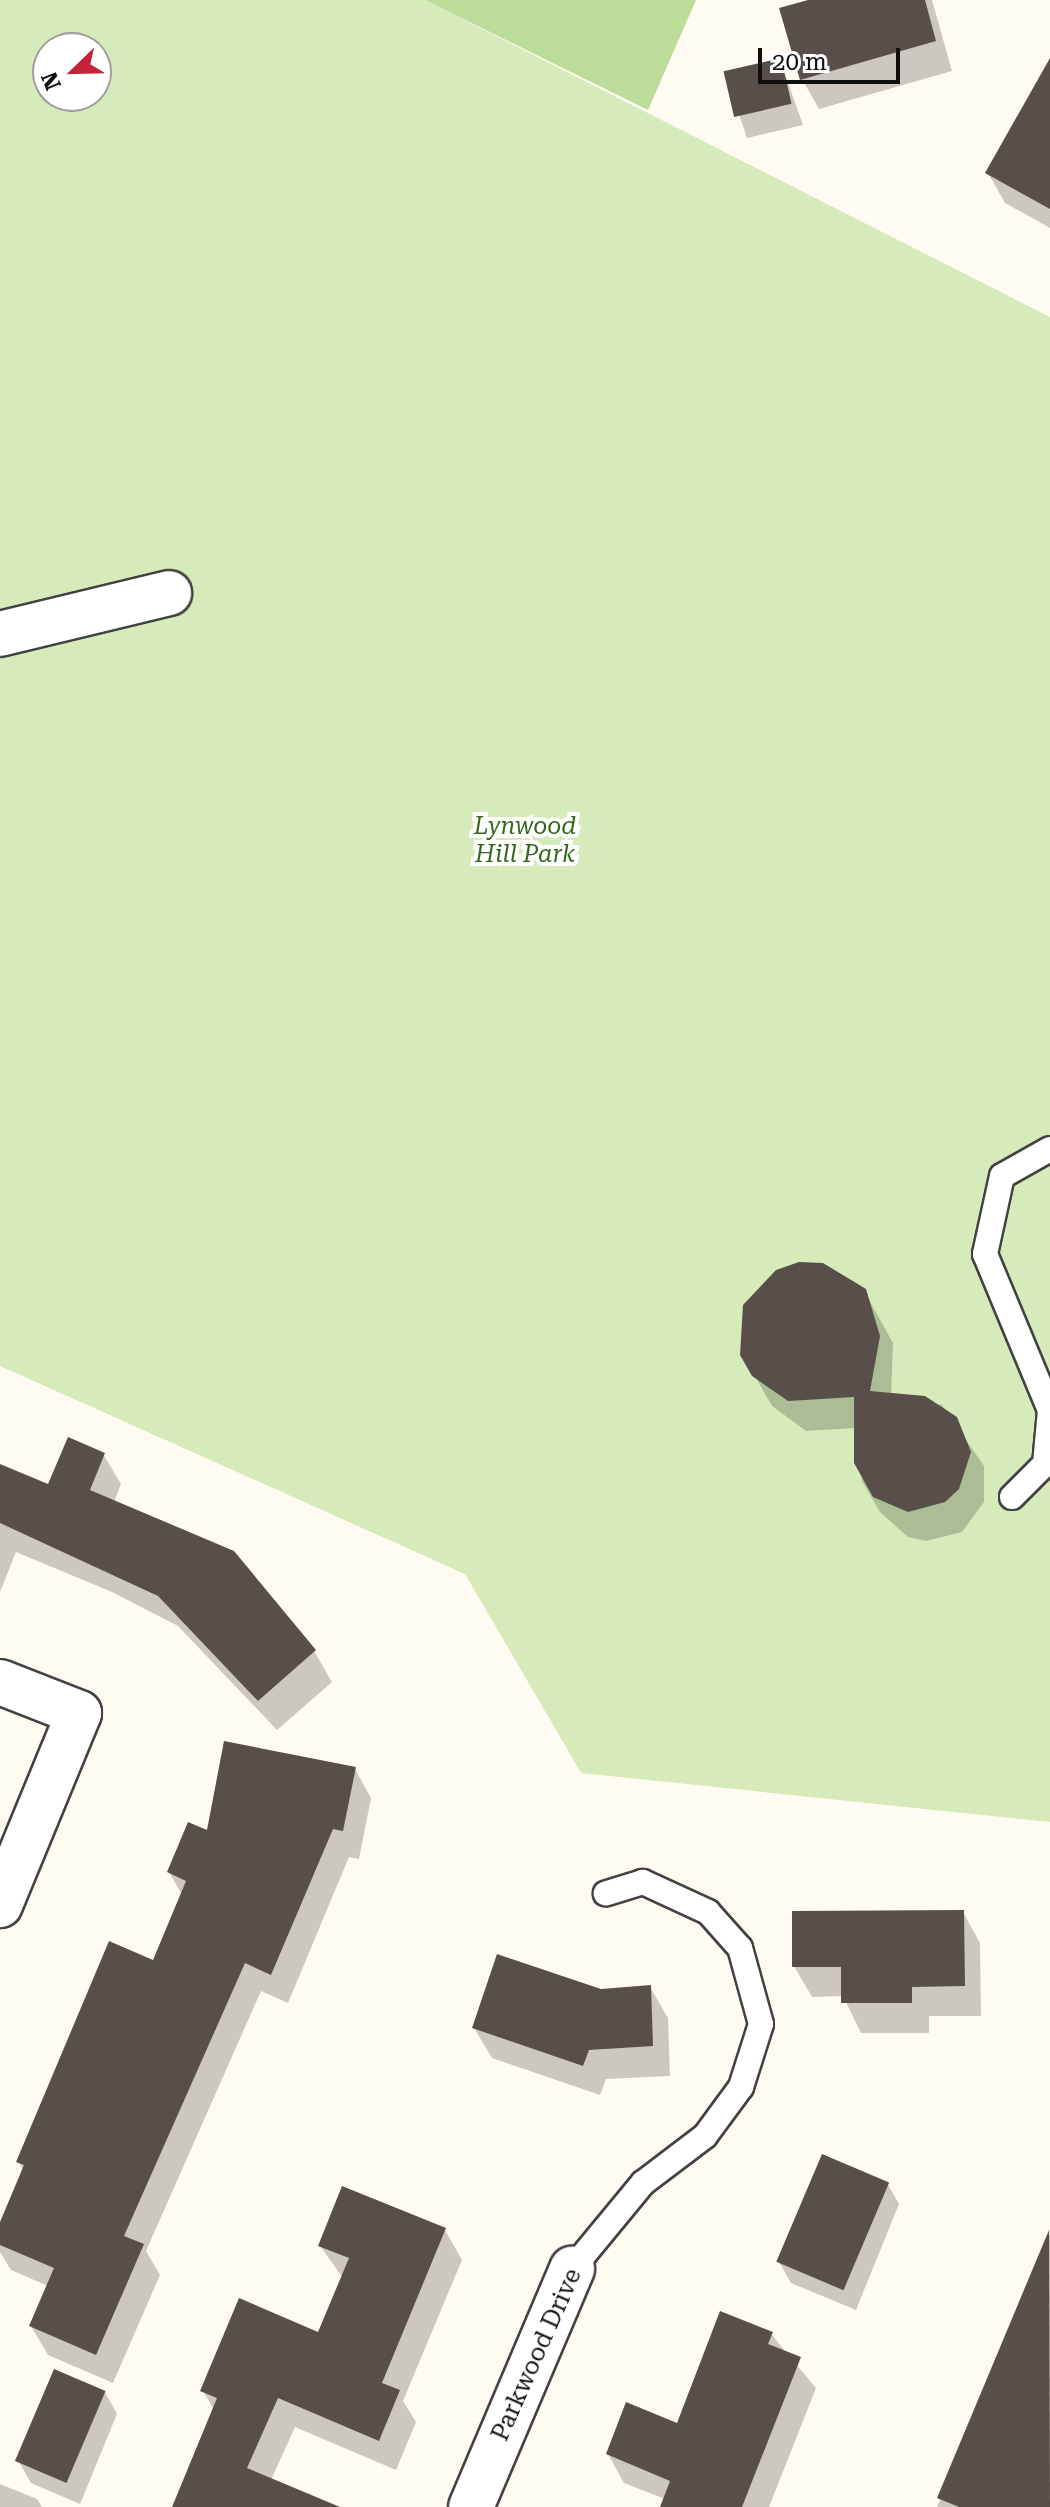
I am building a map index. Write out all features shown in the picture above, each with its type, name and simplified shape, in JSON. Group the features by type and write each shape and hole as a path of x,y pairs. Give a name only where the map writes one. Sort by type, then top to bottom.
{"street":[{"path":"0,634 169,593"},
{"path":"0,1682 79,1713 0,1905"},
{"name":"Parkwood Drive","path":"471,2507 572,2269"}],"lane":[{"path":"1012,1497 1045,1464 1050,1410 985,1254 1002,1176 1050,1149"},
{"name":"Parkwood Drive","path":"572,2269 643,2183 705,2136 741,2087 761,2024 740,1948 708,1912 643,1882 606,1893"}],"green space":[{"name":"Lynwood Hill Park","path":"0,0 425,0 1050,317 1050,1822 581,1773 465,1574 0,1366"},
{"path":"425,0 696,0 648,110"}],"building":[{"path":"808,0 925,0 936,41 800,80 779,8"},
{"path":"781,58 792,104 734,117 724,71"},
{"path":"1050,58 1050,209 985,173"},
{"path":"799,1262 823,1263 866,1289 880,1336 870,1391 925,1396 957,1417 971,1452 959,1489 945,1502 908,1512 873,1497 854,1463 854,1397 788,1401 752,1376 740,1355 743,1305 776,1270"},
{"path":"68,1437 105,1453 90,1490 234,1551 316,1650 258,1701 158,1596 0,1523 0,1464 48,1484"},
{"path":"224,1741 356,1767 343,1831 333,1829 271,1975 245,1963 124,2236 144,2244 96,2355 29,2326 54,2268 0,2245 0,2222 24,2165 16,2162 109,1941 153,1960 186,1881 167,1872 188,1822 207,1830"},
{"path":"964,1910 965,1986 912,1987 912,2003 841,2003 841,1967 792,1967 792,1911"},
{"path":"497,1954 601,1989 651,1985 653,2046 589,2050 583,2066 472,2028"},
{"path":"822,2154 889,2183 843,2290 776,2262"},
{"path":"342,2186 446,2228 382,2383 400,2390 379,2441 278,2398 247,2468 340,2507 172,2507 217,2398 200,2391 239,2298 318,2332 349,2258 318,2246"},
{"path":"1049,2230 1050,2507 959,2507 937,2498"},
{"path":"720,2311 773,2332 768,2344 801,2357 742,2507 660,2507 670,2481 606,2454 626,2402 677,2423"},
{"path":"54,2369 106,2391 66,2483 15,2461"}]}
